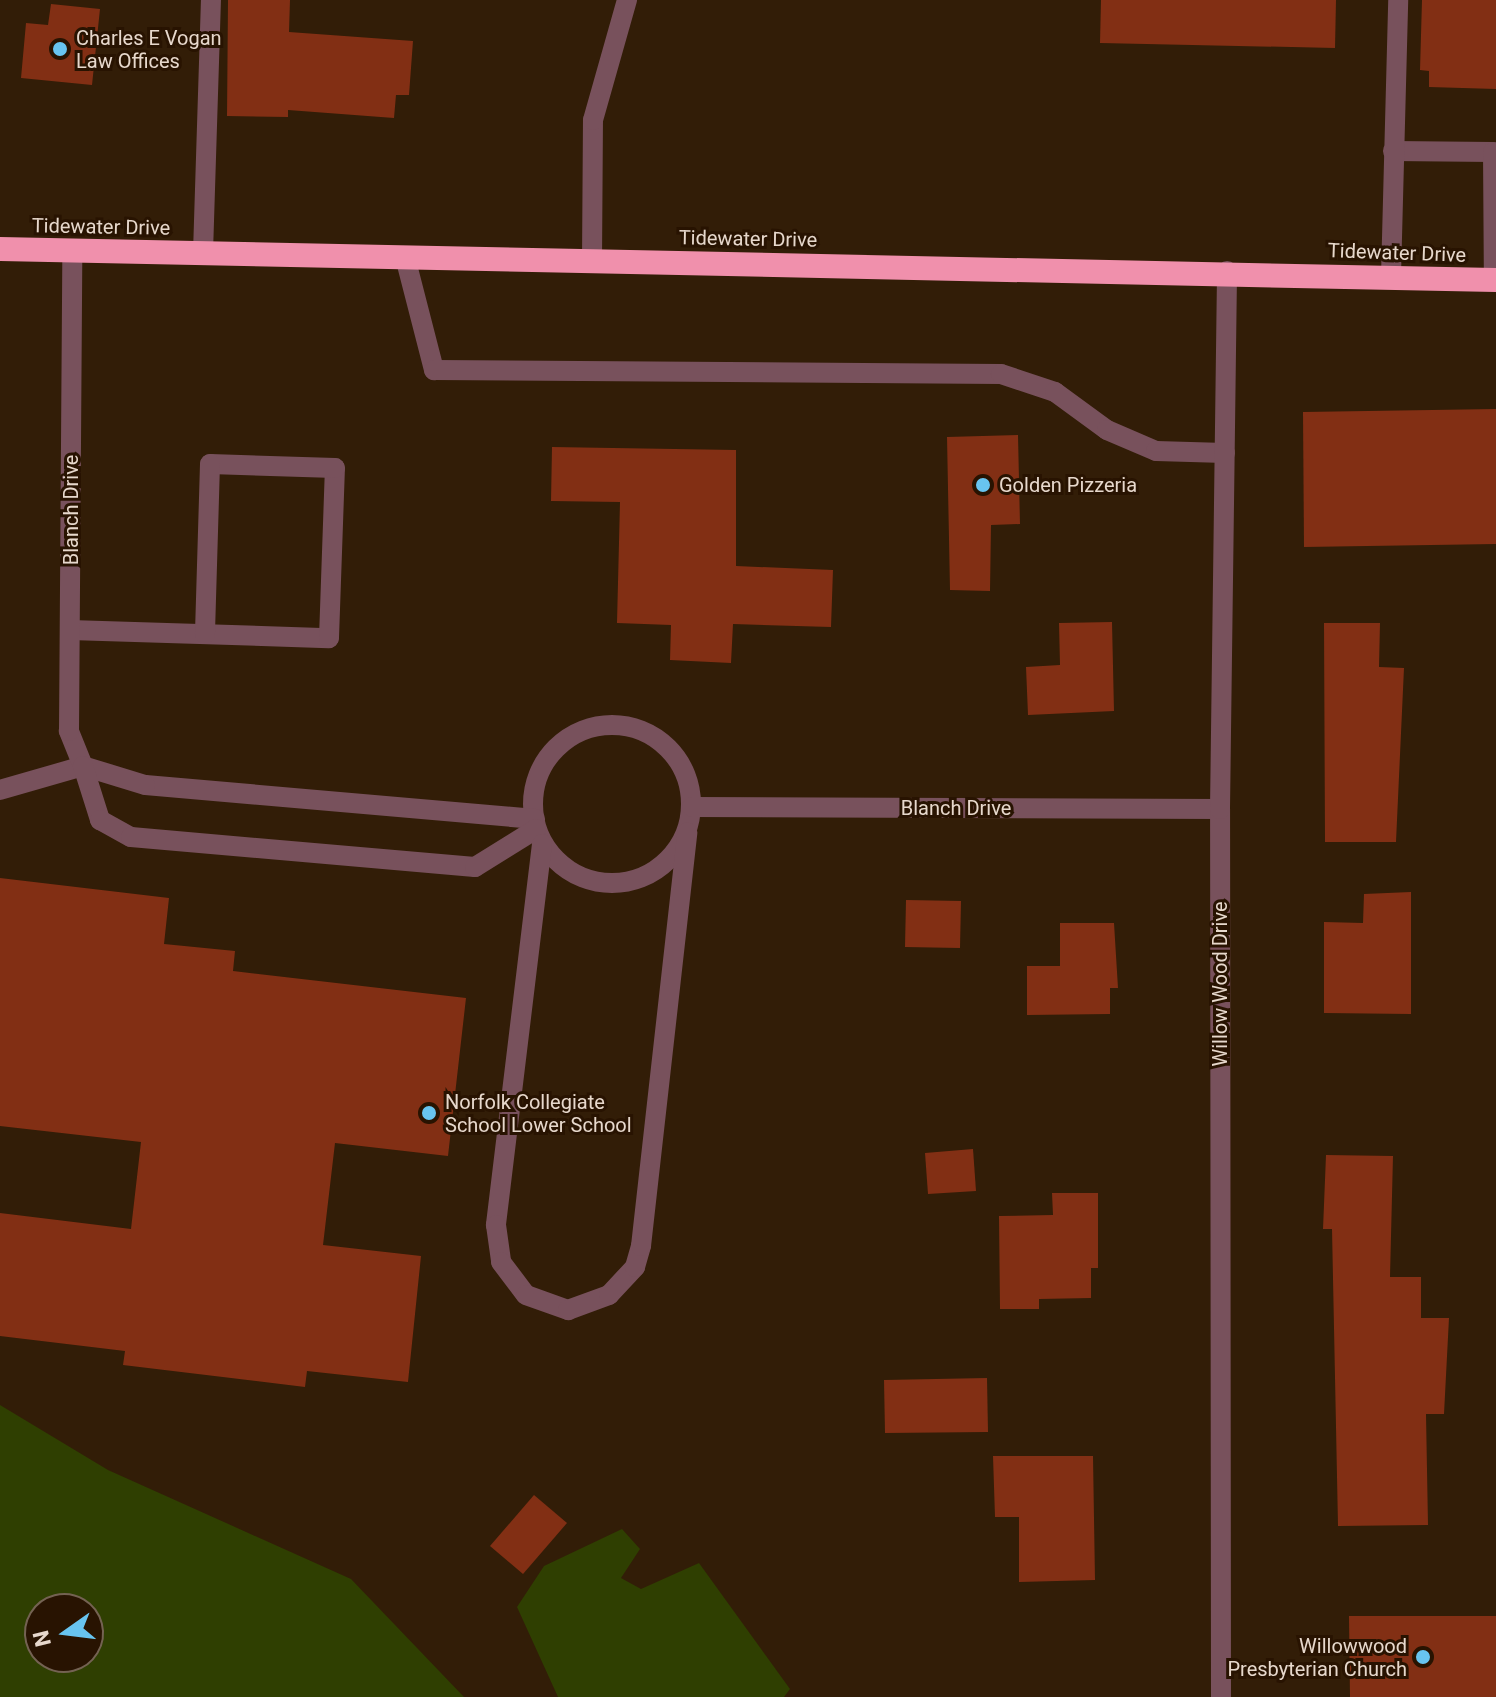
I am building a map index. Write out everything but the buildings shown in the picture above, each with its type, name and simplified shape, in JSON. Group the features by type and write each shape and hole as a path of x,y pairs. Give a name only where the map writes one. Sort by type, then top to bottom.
{"highway":[{"name":"Tidewater Drive","path":"0,249 1227,271 1495,280"}],"street":[{"path":"203,253 211,0"},
{"path":"592,260 593,120 627,0"},
{"path":"1391,276 1398,0"},
{"path":"1393,151 1493,152 1495,280"},
{"name":"Blanch Drive","path":"72,251 69,731 100,820 131,837 475,867 538,831"},
{"path":"405,257 434,370 1001,374 1055,392 1107,430 1156,451 1225,453"},
{"name":"Willow Wood Drive","path":"1221,1697 1220,809 1227,271"},
{"path":"70,630 329,638 335,468 210,464 205,634"},
{"path":"607,724 632,726 657,738 677,756 689,780 692,807 641,1246 635,1267 609,1295 568,1310 526,1295 501,1262 496,1225 538,831 535,784 545,761 583,729 607,724"},
{"path":"0,790 83,766 145,785 538,831 574,874 599,882 626,882 662,865 687,833"},
{"name":"Blanch Drive","path":"692,807 1220,809"}],"green space":[{"path":"0,1405 108,1470 351,1579 464,1697 0,1697"},
{"path":"622,1529 640,1549 621,1578 641,1589 699,1563 790,1689 784,1697 558,1697 517,1607 544,1566"}],"place":[{"name":"Charles E Vogan Law Offices","path":"60,49"},
{"name":"Golden Pizzeria","path":"983,485"},
{"name":"Norfolk Collegiate School Lower School","path":"429,1113"},
{"name":"Willowwood Presbyterian Church","path":"1423,1657"}]}
